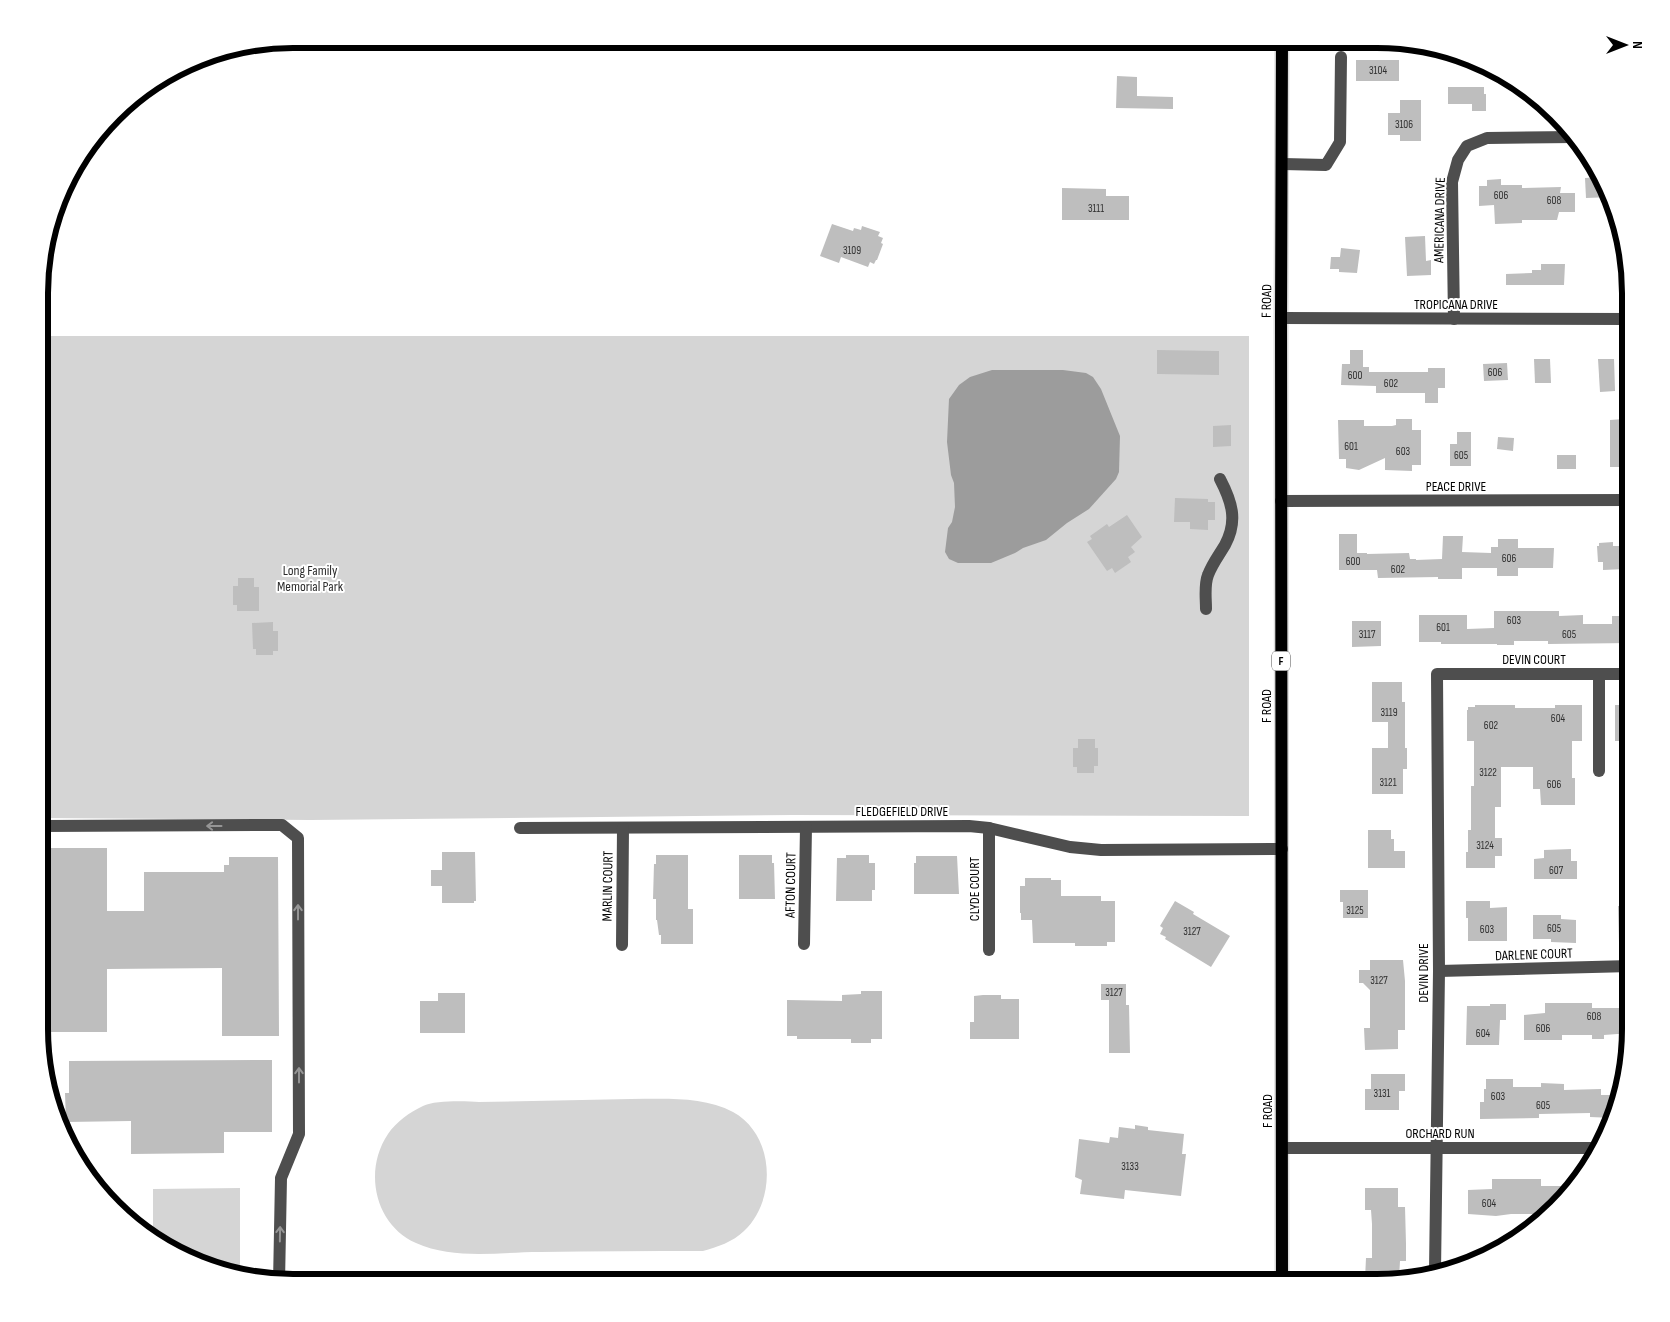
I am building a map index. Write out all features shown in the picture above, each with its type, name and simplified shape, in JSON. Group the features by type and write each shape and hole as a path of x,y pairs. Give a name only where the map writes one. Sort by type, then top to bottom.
{"main road":[{"name":"F ROAD","path":"1282,48 1283,164 1280,318 1282,1274"}],"street":[{"path":"1283,164 1326,165 1340,142 1341,57"},
{"name":"AMERICANA DRIVE","path":"1454,319 1452,182 1458,160 1467,146 1487,138 1567,137"},
{"name":"TROPICANA DRIVE","path":"1280,318 1622,319"},
{"path":"1206,609 1207,576 1225,544 1232,521 1232,506 1220,479"},
{"name":"PEACE DRIVE","path":"1281,501 1622,500"},
{"name":"DEVIN COURT","path":"1437,674 1622,674"},
{"name":"DEVIN DRIVE","path":"1435,1267 1439,971 1437,674"},
{"path":"1599,674 1599,771"},
{"path":"48,826 282,825 298,838 299,1134 281,1178 280,1274"},
{"name":"FLEDGEFIELD DRIVE","path":"520,828 969,826 989,828 1070,847 1101,850 1282,849"},
{"name":"AFTON COURT","path":"804,944 806,827"},
{"name":"MARLIN COURT","path":"622,945 623,828"},
{"name":"CLYDE COURT","path":"989,828 989,950"},
{"name":"DARLENE COURT","path":"1439,971 1622,966"},
{"name":"ORCHARD RUN","path":"1282,1148 1592,1148"}],"green space":[{"name":"Long Family Memorial Park","path":"48,336 1249,336 1249,816 792,815 310,820 48,818"},
{"path":"670,1099 709,1103 733,1112 747,1122 757,1136 764,1152 767,1168 766,1186 762,1203 755,1218 740,1235 725,1244 703,1251 581,1251 493,1254 446,1252 416,1243 402,1235 391,1224 377,1196 376,1164 380,1149 388,1134 408,1114 428,1104 451,1101"},
{"path":"240,1188 240,1269 199,1256 170,1242 153,1230 153,1189"}],"shaded area":[{"path":"992,370 1063,370 1086,373 1093,377 1101,389 1120,436 1119,472 1116,479 1089,509 1067,523 1046,540 991,563 958,563 949,559 945,552 948,528 952,522 955,507 954,483 951,475 947,442 949,399 959,385 970,377"}],"building":[{"path":"1356,60 1399,60 1399,81 1356,81"},
{"path":"1117,76 1137,77 1137,96 1173,97 1173,109 1116,108"},
{"path":"1448,87 1484,87 1486,111 1472,111 1472,104 1448,104"},
{"path":"1400,100 1421,100 1421,141 1400,141 1400,135 1388,135 1388,113 1400,113"},
{"path":"1594,177 1603,197 1586,198 1585,178"},
{"path":"1501,179 1501,185 1522,185 1522,188 1561,187 1560,193 1575,193 1575,212 1559,212 1557,220 1522,220 1522,223 1495,224 1494,205 1479,206 1479,186 1487,186 1487,180"},
{"path":"1062,188 1106,189 1106,196 1129,196 1129,220 1062,220"},
{"path":"832,224 853,231 854,228 861,230 862,226 880,232 878,236 883,238 881,243 883,244 874,264 870,262 868,267 841,257 839,263 820,256"},
{"path":"1425,236 1426,261 1431,260 1431,275 1407,276 1405,237"},
{"path":"1341,248 1360,250 1357,273 1339,272 1339,269 1330,269 1331,257 1340,257"},
{"path":"1541,264 1565,264 1564,285 1506,285 1506,274 1532,273 1532,270 1541,270"},
{"path":"1157,350 1219,351 1219,375 1157,374"},
{"path":"1350,350 1363,350 1363,367 1369,367 1369,372 1428,372 1428,368 1445,368 1445,388 1438,388 1438,403 1425,403 1425,393 1376,393 1376,386 1341,385 1342,364 1350,364"},
{"path":"1534,359 1550,359 1551,383 1535,383"},
{"path":"1598,359 1614,359 1615,391 1600,392"},
{"path":"1507,363 1508,380 1484,381 1483,364"},
{"path":"1396,419 1412,419 1412,430 1421,430 1421,465 1412,465 1412,471 1385,470 1385,458 1359,470 1346,468 1346,459 1339,459 1338,420 1364,420 1364,426 1392,426 1396,425"},
{"path":"1622,419 1622,467 1610,467 1610,420"},
{"path":"1231,425 1231,446 1213,447 1213,426"},
{"path":"1457,432 1471,432 1471,466 1450,466 1450,444 1457,444"},
{"path":"1498,437 1514,438 1513,451 1497,449"},
{"path":"1557,455 1576,455 1576,469 1557,469"},
{"path":"1175,498 1208,499 1208,502 1215,502 1215,520 1208,520 1208,530 1190,529 1190,522 1174,522"},
{"path":"1127,515 1142,537 1131,547 1135,552 1128,557 1131,562 1115,573 1112,568 1107,571 1087,542 1092,539 1090,536 1107,524 1109,527"},
{"path":"1339,534 1357,534 1357,553 1409,553 1410,559 1416,560 1442,559 1443,536 1463,536 1462,552 1491,553 1491,547 1498,547 1498,539 1518,539 1518,548 1554,548 1553,568 1518,568 1518,576 1497,576 1497,568 1462,568 1462,579 1438,579 1438,577 1378,578 1377,570 1339,570"},
{"path":"1613,542 1613,546 1622,546 1622,569 1603,570 1603,562 1598,562 1597,546 1599,546 1599,543"},
{"path":"238,578 254,578 254,587 259,587 259,611 237,611 237,605 233,605 233,586 238,586"},
{"path":"1494,611 1559,611 1559,616 1583,615 1583,624 1612,624 1612,616 1622,616 1622,643 1548,644 1548,641 1514,641 1514,645 1497,645 1419,642 1419,615 1467,615 1467,629 1494,628"},
{"path":"1352,621 1381,621 1381,646 1352,647"},
{"path":"273,622 273,631 278,631 278,651 273,651 273,655 256,655 256,649 253,649 252,623"},
{"path":"1372,682 1402,682 1402,702 1405,702 1405,748 1407,748 1407,769 1403,769 1403,794 1372,794 1372,748 1388,748 1388,722 1372,722"},
{"path":"1475,705 1555,708 1555,705 1582,705 1582,741 1572,741 1572,778 1575,778 1575,805 1541,805 1540,789 1533,789 1533,767 1501,767 1501,807 1495,807 1495,838 1502,838 1502,856 1495,856 1495,868 1466,868 1468,830 1471,830 1471,786 1474,786 1474,741 1467,741 1467,710 1468,707 1475,707"},
{"path":"1615,705 1622,705 1622,741 1615,741"},
{"path":"1078,739 1095,739 1095,748 1098,748 1098,766 1094,766 1094,773 1077,773 1077,767 1073,767 1073,748 1078,748"},
{"path":"1368,830 1391,830 1391,839 1394,839 1394,851 1405,851 1405,868 1368,868"},
{"path":"48,848 107,848 107,911 144,911 144,872 224,872 224,865 229,865 229,857 278,857 279,1036 222,1036 222,968 107,969 107,1032 48,1032"},
{"path":"1571,849 1571,861 1577,861 1577,879 1534,879 1534,859 1544,858 1544,850"},
{"path":"442,852 475,852 476,901 474,903 442,903 442,886 431,886 431,870 442,870"},
{"path":"656,855 688,855 688,909 693,909 693,944 661,944 661,935 659,935 656,920 656,899 653,899"},
{"path":"739,855 772,855 775,899 739,899"},
{"path":"846,855 869,855 869,863 875,863 875,890 872,890 872,901 836,901 837,858 846,858"},
{"path":"916,856 957,856 959,894 914,894 914,863 916,863"},
{"path":"1025,878 1061,880 1061,896 1101,896 1101,901 1115,901 1115,942 1107,942 1107,946 1075,946 1075,943 1033,943 1032,920 1021,920 1020,913 1020,886 1025,886"},
{"path":"1340,890 1368,890 1368,918 1343,918 1343,902 1340,902"},
{"path":"1175,901 1230,936 1211,967 1160,934 1163,928 1160,926"},
{"path":"1466,901 1490,901 1490,908 1507,907 1507,941 1468,941"},
{"path":"1618,906 1622,906 1622,943 1619,943"},
{"path":"1533,915 1561,915 1561,919 1576,920 1576,943 1551,942 1551,939 1533,939"},
{"path":"1370,960 1403,960 1405,1030 1398,1030 1398,1049 1365,1050 1364,1028 1370,1028 1370,990 1363,983 1359,983 1359,970 1370,970"},
{"path":"1101,984 1126,984 1126,1005 1129,1005 1130,1053 1109,1053 1109,1000 1101,1000"},
{"path":"861,991 882,991 882,1039 871,1039 871,1043 851,1043 851,1039 797,1039 797,1036 787,1036 787,1000 842,1001 842,995 861,994"},
{"path":"438,993 465,993 465,1033 420,1033 420,1001 438,1001"},
{"path":"1001,995 1001,999 1019,999 1019,1039 970,1039 970,1022 974,1022 974,996"},
{"path":"1545,1003 1592,1003 1592,1008 1622,1008 1622,1034 1604,1035 1604,1039 1592,1039 1592,1035 1562,1035 1562,1040 1524,1040 1524,1015 1545,1013"},
{"path":"1490,1004 1506,1004 1506,1020 1500,1020 1499,1045 1466,1045 1467,1006 1490,1006"},
{"path":"272,1060 272,1132 224,1132 224,1153 131,1154 131,1121 66,1122 65,1093 69,1093 69,1061"},
{"path":"1371,1074 1405,1074 1405,1091 1399,1091 1399,1110 1365,1110 1365,1089 1371,1089"},
{"path":"1486,1079 1513,1079 1513,1087 1541,1087 1541,1083 1564,1084 1564,1090 1601,1089 1601,1095 1613,1095 1606,1118 1590,1117 1590,1113 1539,1114 1539,1118 1480,1119 1480,1102 1484,1102 1484,1089 1486,1089"},
{"path":"1135,1125 1148,1127 1148,1130 1184,1134 1182,1154 1186,1154 1181,1196 1125,1190 1124,1199 1080,1194 1082,1180 1075,1177 1079,1139 1109,1143 1110,1137 1118,1138 1119,1127 1135,1129"},
{"path":"1492,1179 1541,1179 1541,1186 1566,1186 1539,1214 1496,1216 1468,1214 1468,1190 1492,1189"},
{"path":"1365,1188 1398,1188 1398,1207 1405,1207 1406,1244 1406,1261 1400,1261 1399,1273 1365,1274 1366,1258 1372,1258 1372,1224 1371,1210 1365,1210"}]}
